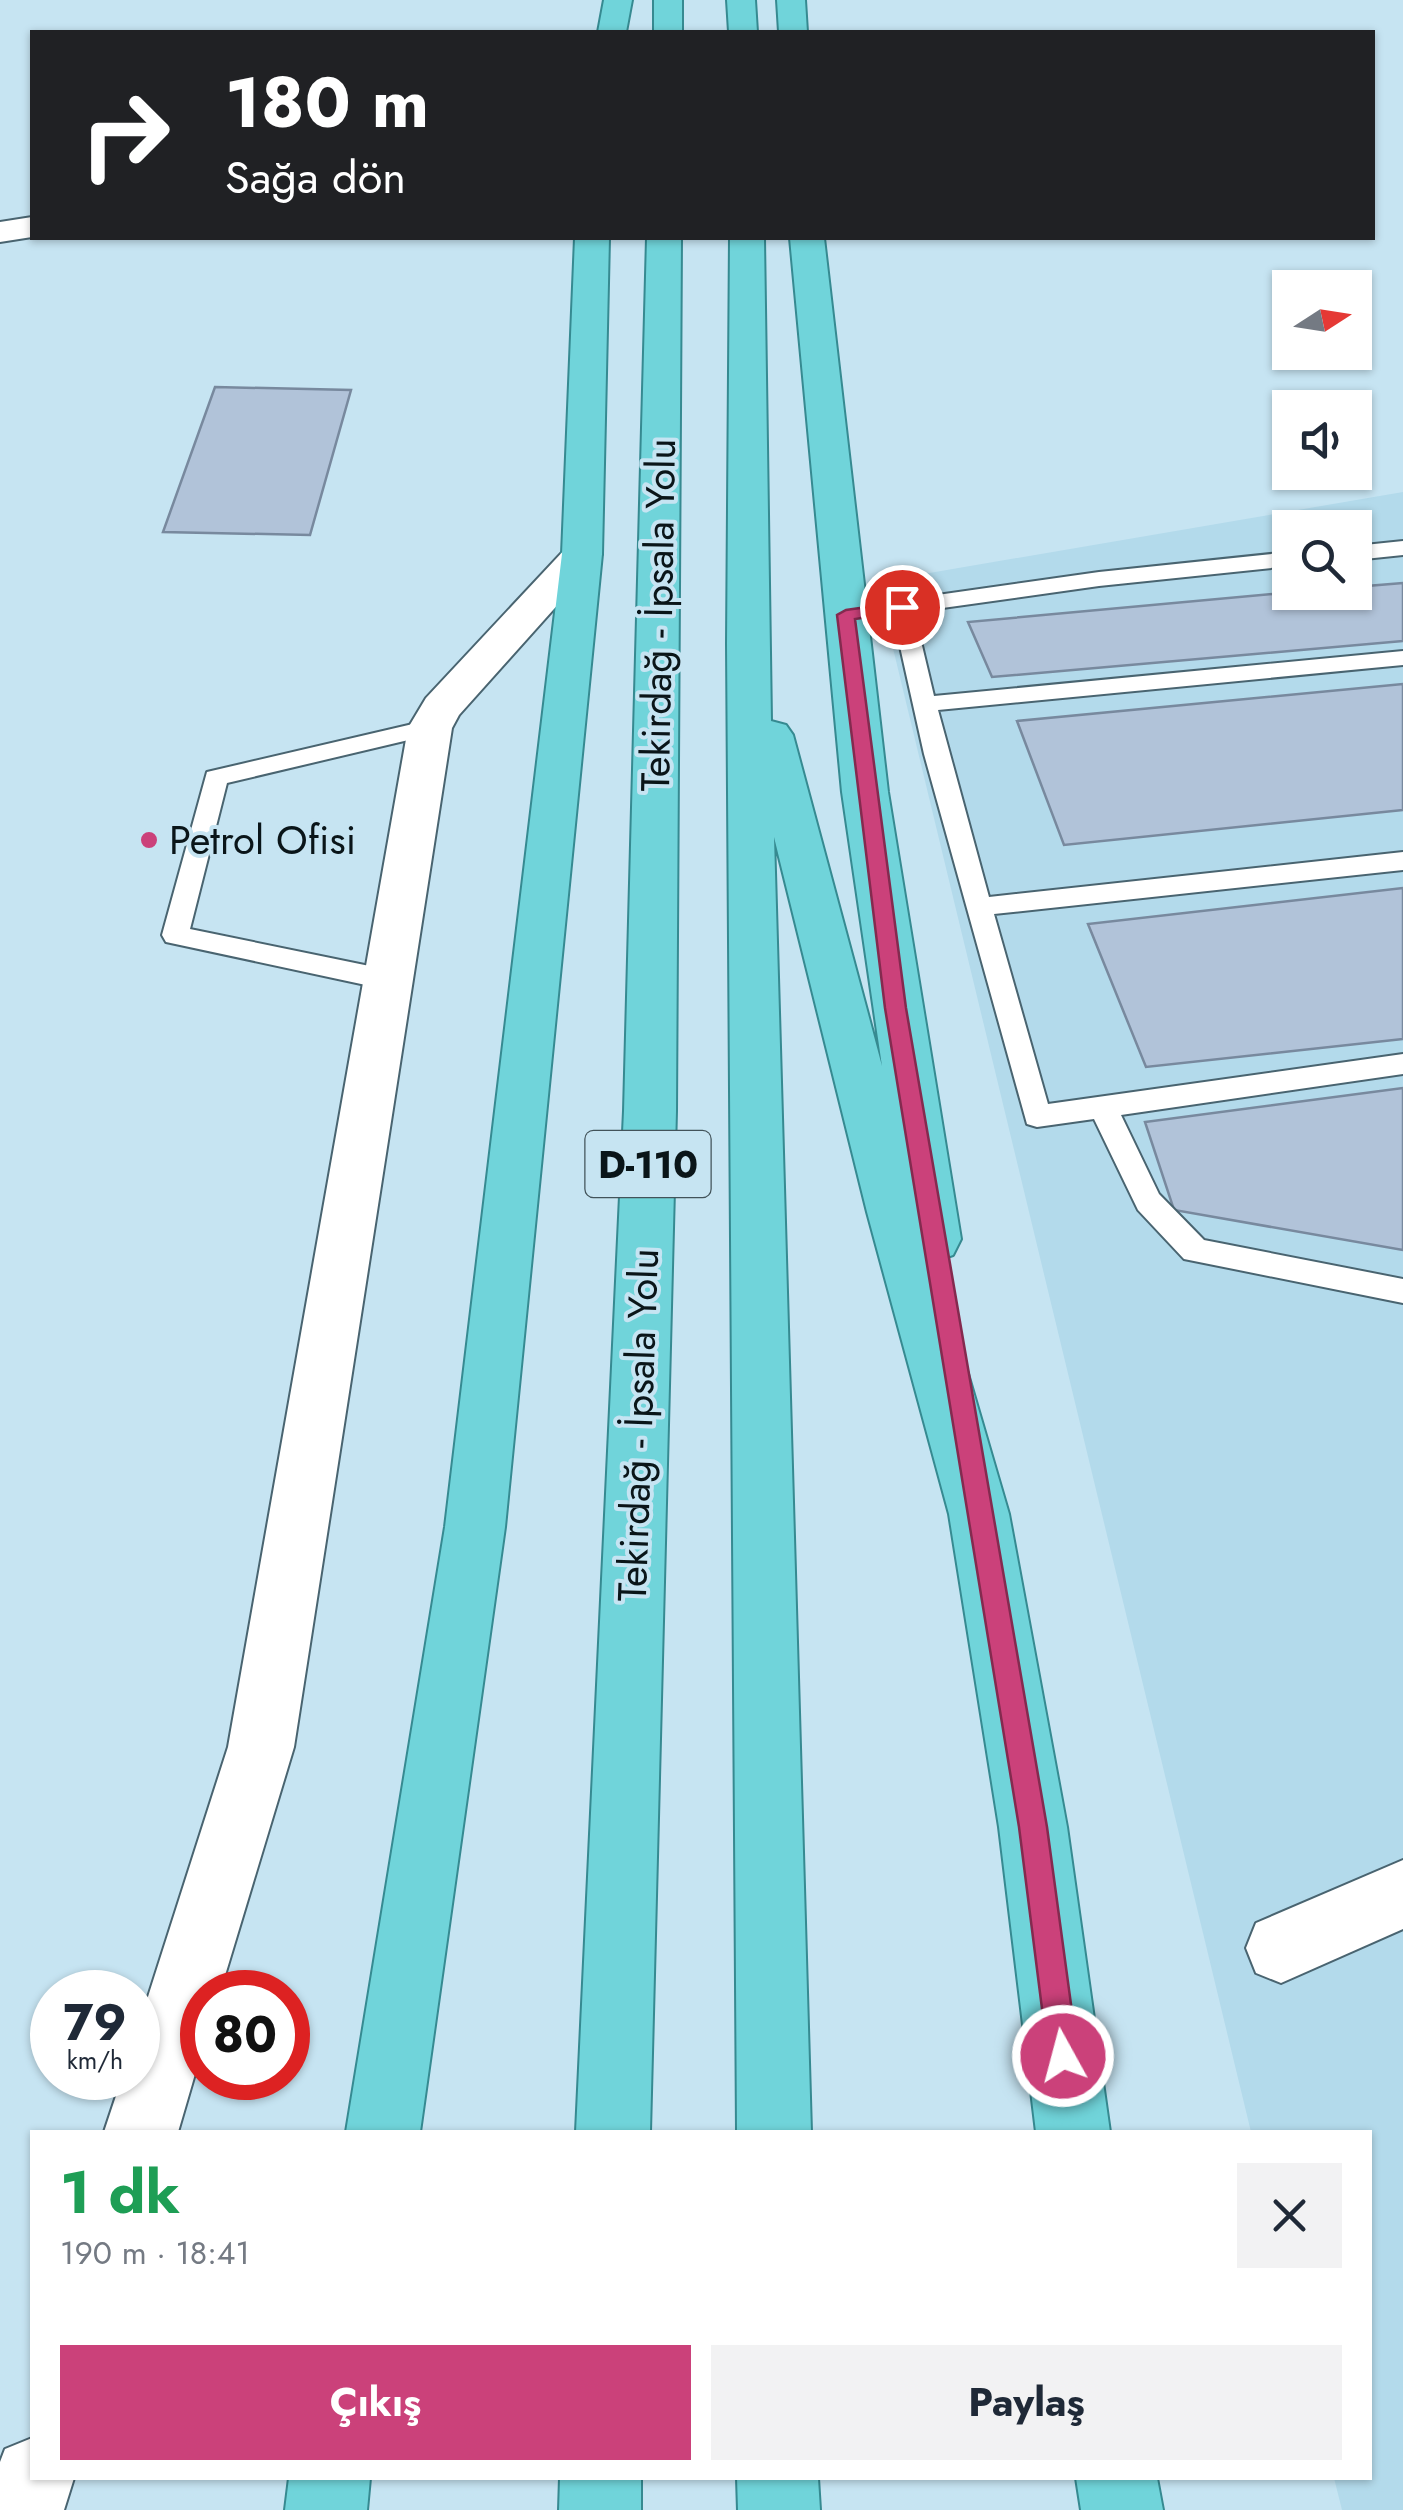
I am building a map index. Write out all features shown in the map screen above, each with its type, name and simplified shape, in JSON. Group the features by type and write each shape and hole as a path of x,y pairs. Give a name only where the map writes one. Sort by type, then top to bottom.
{"highway":[{"path":"612,30 618,0"},
{"path":"668,0 668,30"},
{"path":"741,0 742,30"},
{"path":"791,0 793,30"},
{"path":"383,2130 475,1527 582,554 592,240"},
{"name":"Tekirdağ - İpsala Yolu","path":"614,2111 650,1111 664,240"},
{"name":"D-110","path":"747,240 748,643 774,2108"},
{"path":"807,240 846,615 896,1008 1033,1827 1073,2130"},
{"path":"748,643 894,1212 979,1514"},
{"path":"326,2510 330,2480"},
{"path":"600,2510 601,2480"},
{"path":"778,2480 779,2510"},
{"path":"1117,2480 1122,2510"}],"street":[{"path":"0,232 30,226"},
{"path":"142,2130 261,1747 430,728 450,698 582,554"},
{"path":"1281,1948 1403,1894"},
{"path":"24,2510 33,2480"}],"lane":[{"path":"1372,551 1403,548"},
{"path":"846,615 1100,579 1272,561"},
{"path":"902,607 978,908 1037,1116 1403,1064"},
{"path":"925,704 1403,658"},
{"path":"389,980 175,935 216,778 430,728"},
{"path":"978,908 1403,861"},
{"path":"1102,1107 1148,1202 1194,1250 1403,1291"}],"shaded area":[{"path":"1403,492 1403,2510 1342,2510 1334,2480 1372,2480 1372,2130 1251,2130 877,582 1272,514 1272,610 1372,610 1372,510 1298,510"}],"building":[{"path":"215,387 351,390 310,535 163,532"},
{"path":"1403,583 1403,641 992,677 968,622 1272,594 1272,610 1372,610 1372,586"},
{"path":"1403,684 1403,810 1064,845 1017,721"},
{"path":"1403,888 1403,1039 1146,1067 1088,924"},
{"path":"1403,1088 1403,1250 1174,1210 1145,1122"}],"place":[{"name":"Petrol Ofisi","path":"149,840"}],"route":[{"path":"902,607 846,615 865,792 896,1008 1033,1827 1063,2056"}]}
